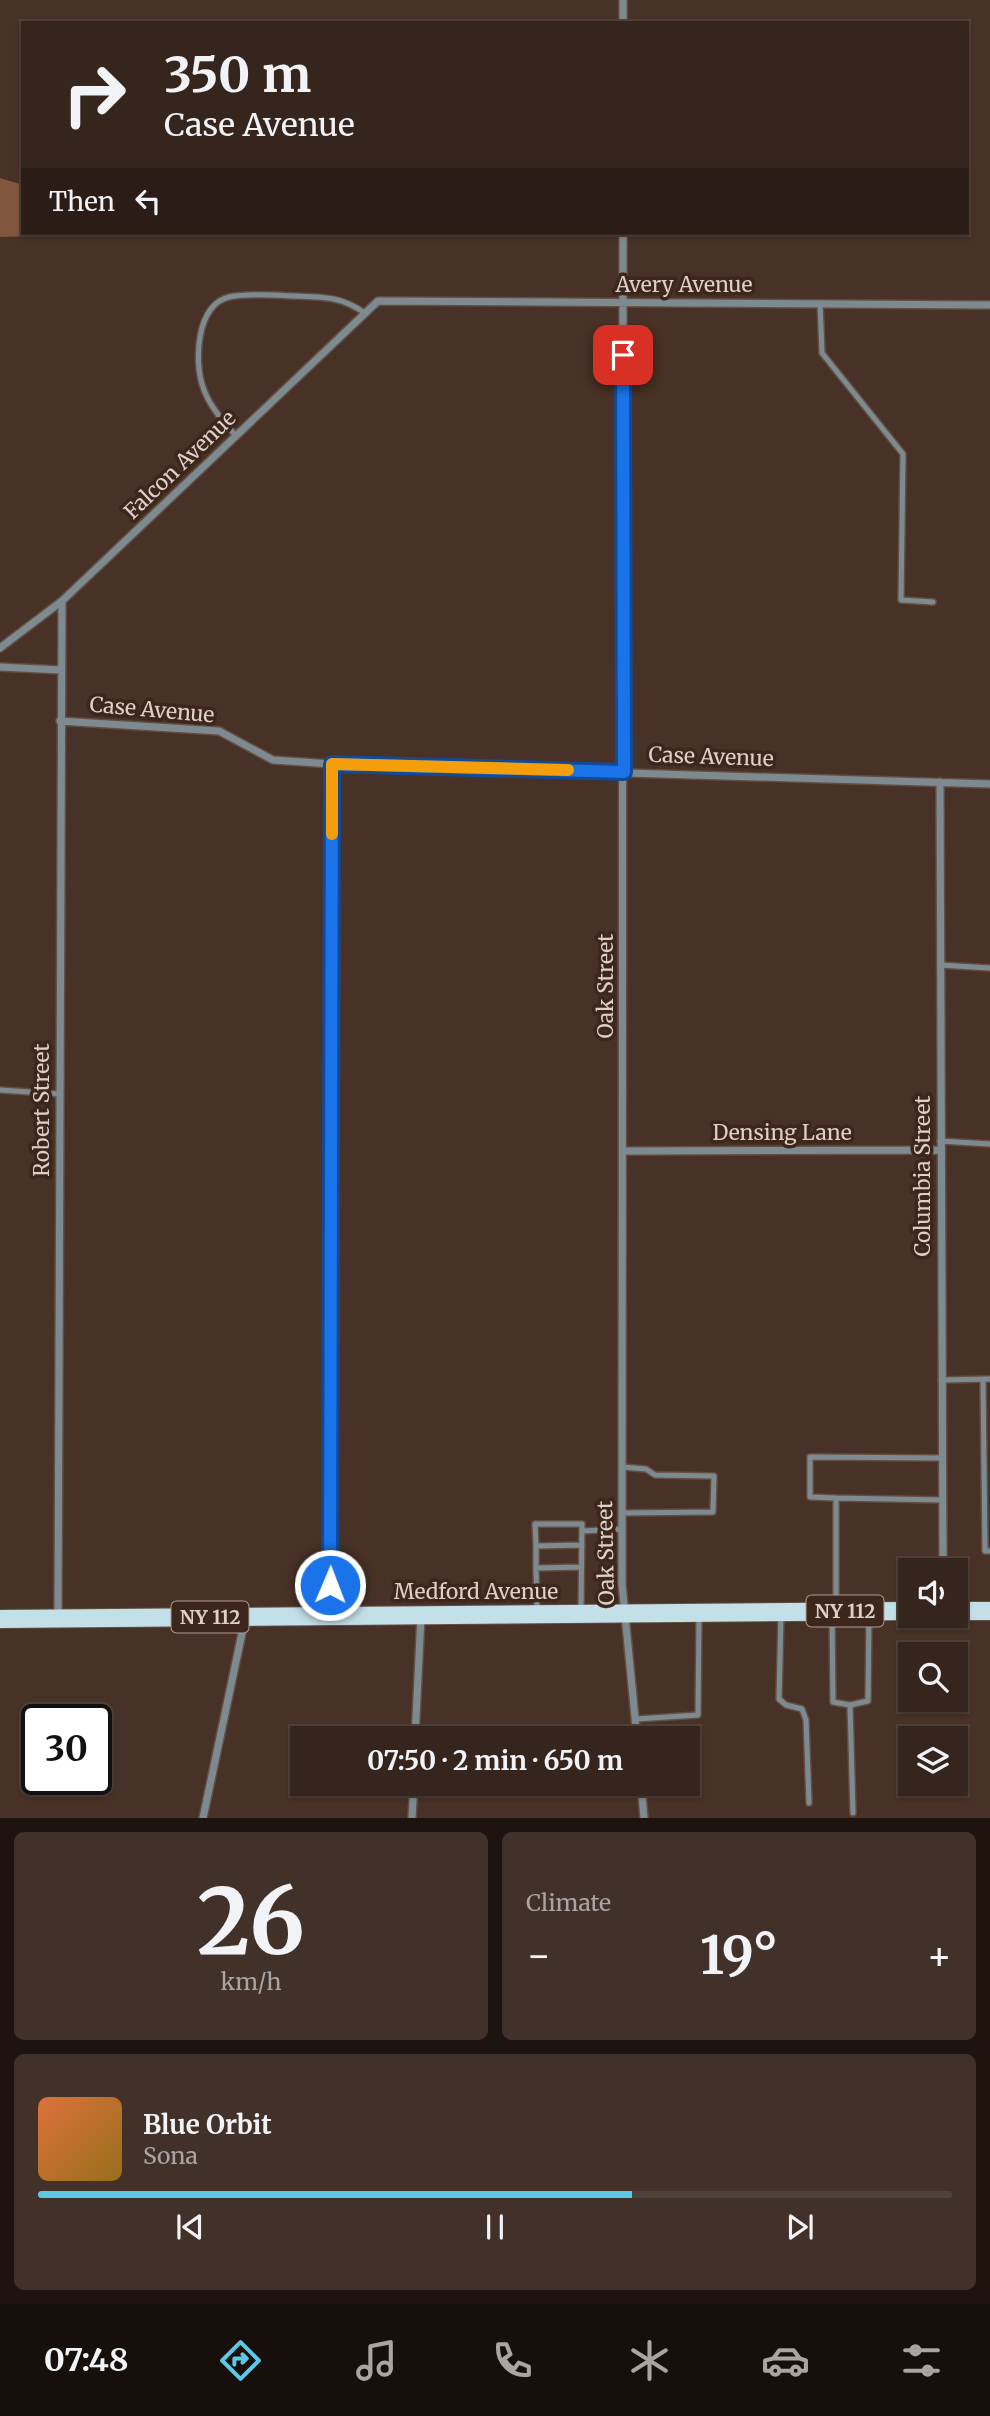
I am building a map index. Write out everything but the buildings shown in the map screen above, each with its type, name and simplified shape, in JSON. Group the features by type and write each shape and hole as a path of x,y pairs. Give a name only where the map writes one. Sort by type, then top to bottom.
{"main road":[{"name":"Medford Avenue","path":"0,1619 898,1611"},
{"path":"968,1611 990,1611"}],"street":[{"path":"623,0 623,21"},
{"name":"Oak Street","path":"623,235 622,1530 625,1614 636,1726"},
{"name":"Avery Avenue","path":"378,301 990,305"},
{"name":"Falcon Avenue","path":"0,648 62,601 378,301"},
{"name":"Robert Street","path":"58,1619 62,601"},
{"path":"0,667 61,670"},
{"name":"Case Avenue","path":"60,721 219,731 273,760 332,764 990,784"},
{"path":"330,1616 332,764"},
{"name":"Columbia Street","path":"940,782 943,1558"},
{"name":"Densing Lane","path":"623,1151 941,1150"},
{"path":"416,1726 421,1615"},
{"path":"204,1818 245,1617"},
{"path":"412,1818 413,1796"},
{"path":"642,1796 644,1818"}],"lane":[{"path":"236,436 220,418 202,387 198,351 208,311 227,297 289,296 335,298 348,302 365,313"},
{"path":"820,303 822,353 903,454 901,600 933,602"},
{"path":"940,965 990,968"},
{"path":"0,1090 59,1094"},
{"path":"940,1140 990,1144"},
{"path":"941,1380 987,1380 985,1551 990,1551"},
{"path":"942,1458 810,1457 810,1497 942,1500"},
{"path":"622,1467 646,1469 655,1475 714,1476 713,1512 622,1513"},
{"path":"836,1498 833,1702 850,1705 868,1702 869,1611"},
{"path":"537,1615 535,1524 582,1524 581,1614"},
{"path":"582,1531 622,1530"},
{"path":"536,1546 582,1545"},
{"path":"536,1568 581,1567"},
{"path":"636,1719 698,1715 699,1612"},
{"path":"781,1612 779,1699 786,1705 802,1709 806,1720 809,1803"},
{"path":"850,1705 853,1812"}],"shaded area":[{"path":"0,178 21,184 21,235 67,235 0,237"},
{"path":"194,235 297,235 288,236"}],"slow traffic":[{"path":"332,834 332,764 568,770"}],"route":[{"path":"330,1585 332,764 624,772 623,355"}]}
